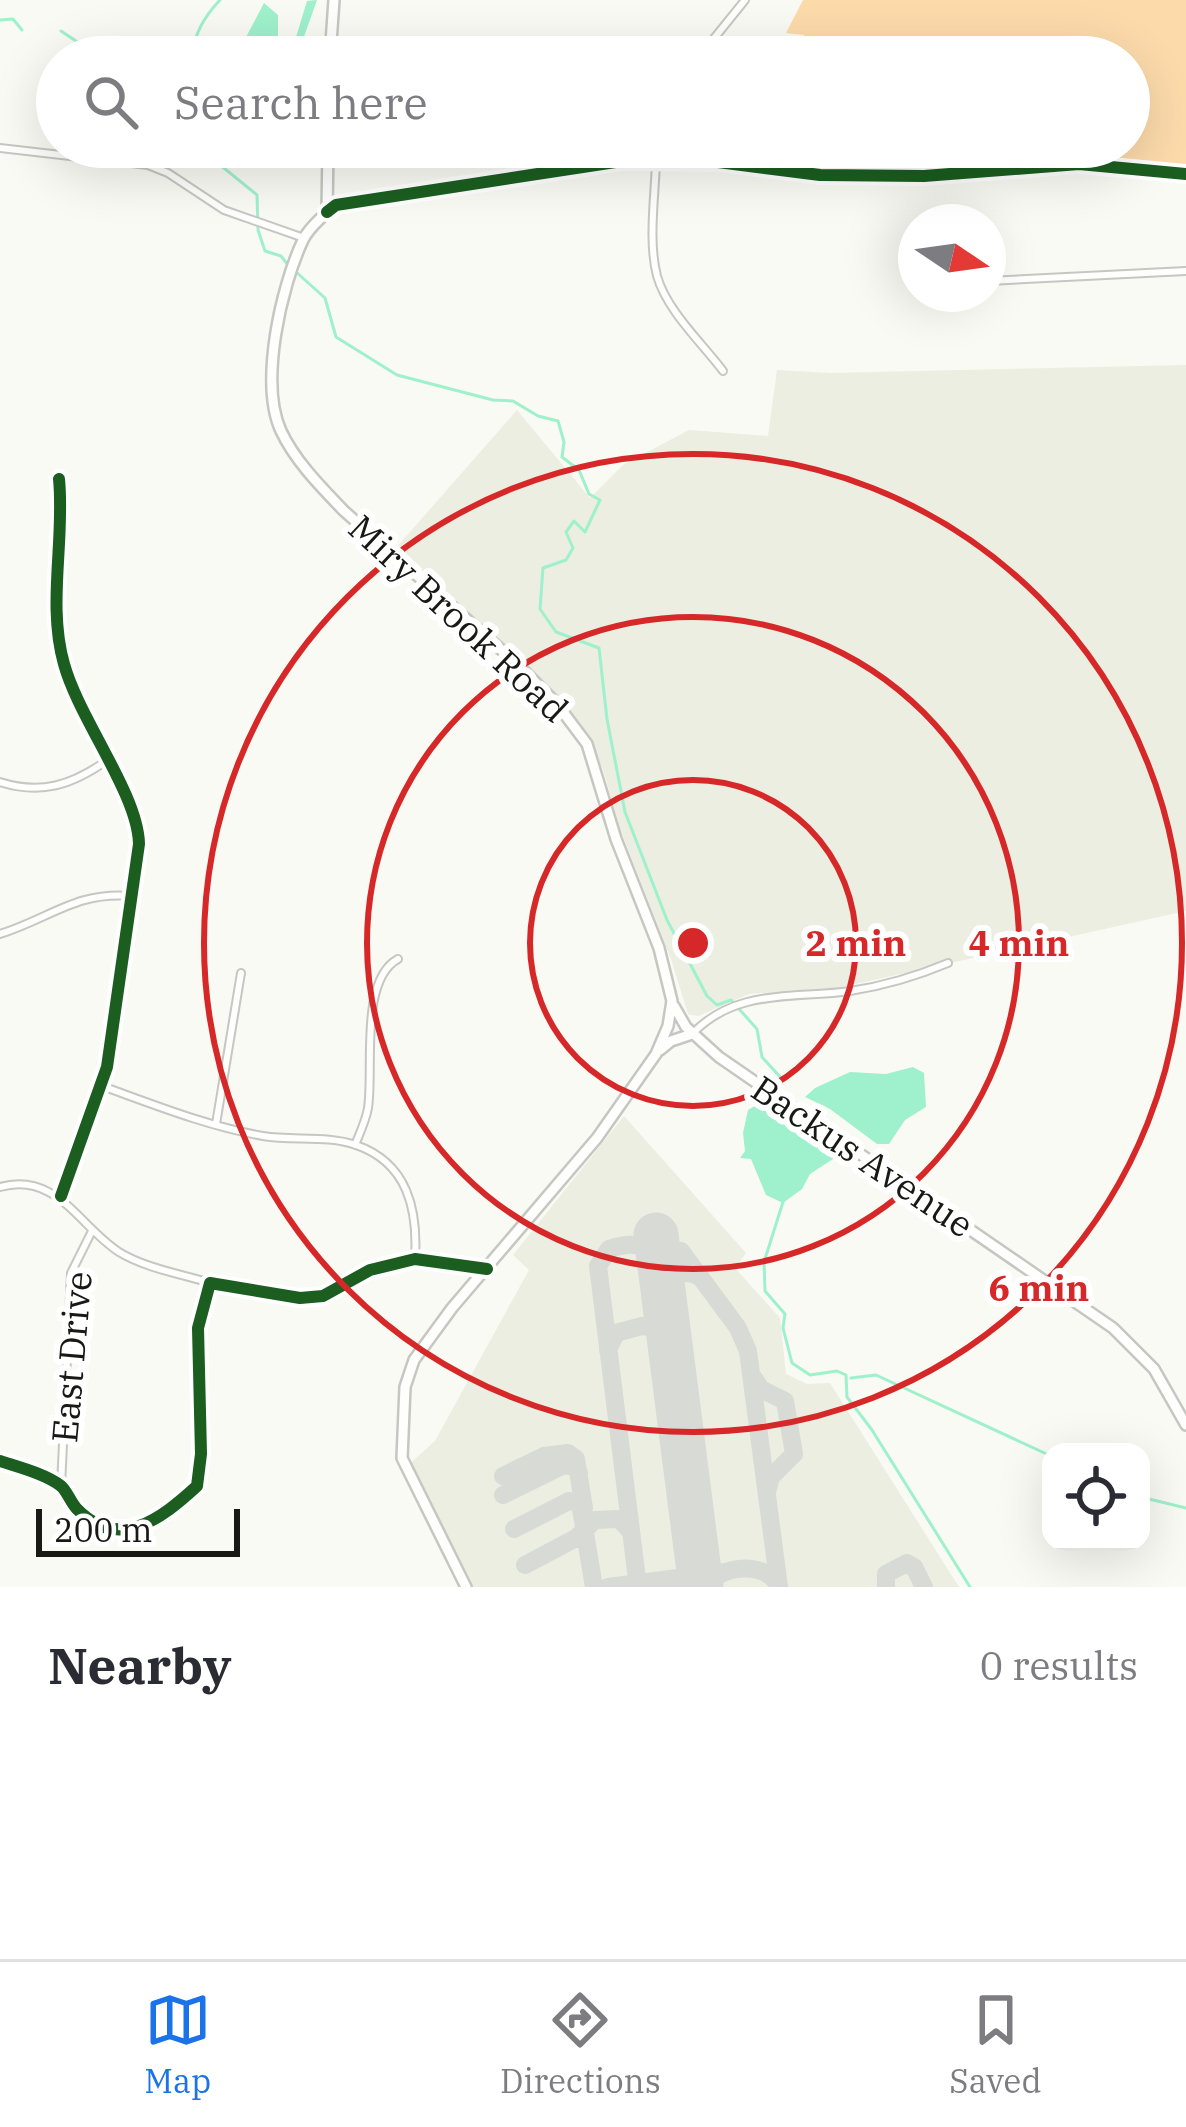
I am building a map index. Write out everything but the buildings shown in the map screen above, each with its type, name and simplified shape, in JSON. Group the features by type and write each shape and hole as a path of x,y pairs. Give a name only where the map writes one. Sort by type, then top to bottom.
{"main road":[{"path":"331,36 334,0"},
{"path":"327,212 328,168"},
{"name":"Miry Brook Road","path":"327,212 304,238 286,294 271,378 272,407 281,432 344,511 514,661 572,722 597,770 616,838 658,948 671,1001"},
{"path":"656,1054 668,1026 671,1001"},
{"name":"Backus Avenue","path":"671,1001 692,1034 777,1098 1113,1328 1154,1369 1186,1425"},
{"path":"466,1587 402,1458 405,1387 414,1360 452,1308 572,1169 656,1054 671,1041 692,1034"}],"street":[{"path":"716,36 745,0"},
{"path":"0,148 36,152"},
{"path":"156,168 249,220 304,238"},
{"path":"327,212 336,205 575,168"},
{"path":"656,168 658,278 667,298 723,371"},
{"path":"769,168 820,175 924,176 1027,168"},
{"path":"1122,168 1186,174"},
{"path":"1006,280 1186,271"},
{"path":"59,478 56,616 62,657 69,683 135,815 139,832 102,1086 61,1196"},
{"path":"0,782 44,790 69,783 106,761"},
{"path":"0,934 30,925 78,900 99,894 132,896"},
{"path":"355,1145 368,1110 376,992 389,964 398,959"},
{"path":"692,1034 735,1005 760,997 858,990 948,963"},
{"path":"216,1124 241,974"},
{"path":"102,1086 264,1136 355,1145 395,1170 405,1182 417,1228 415,1259"},
{"path":"0,1187 26,1186 61,1196 92,1231 123,1255 210,1283 300,1298 323,1296 370,1270 415,1259 487,1269"},
{"name":"East Drive","path":"61,1486 71,1273 92,1231"},
{"path":"0,1461 61,1486 95,1524 125,1532 145,1524 197,1486 201,1454 198,1328 210,1283"}],"shaded area":[{"path":"317,0 304,36 296,36 307,1"},
{"path":"803,0 1186,0 1186,170 1150,167 1150,36 786,33"},
{"path":"264,3 278,15 278,36 247,36"},
{"path":"803,168 977,168 926,172"},
{"path":"1186,365 1186,911 842,987 749,994 698,1016 688,1014 620,829 603,769 580,724 535,674 396,548 517,410 590,498 623,465 689,430 768,436 777,370 830,373"},
{"path":"913,1067 924,1073 926,1107 905,1120 889,1144 877,1144 830,1109 805,1097 850,1072 886,1074"},
{"path":"768,1098 783,1120 830,1140 835,1151 833,1159 810,1174 802,1189 783,1203 766,1195 751,1159 740,1158 745,1151 748,1110"},
{"path":"624,1116 746,1253 735,1268 780,1318 786,1374 807,1384 830,1383 959,1587 462,1587 406,1467 435,1441 529,1270 513,1255"}],"waterway":[{"path":"197,36 220,0"},
{"path":"0,20 13,19 22,30"},
{"path":"61,31 68,36"},
{"path":"224,168 257,195 258,230 265,251 281,256 288,265"},
{"path":"295,271 325,298 336,337 397,375 513,401 558,421 564,442 562,457 579,470 589,494 600,500 585,532 574,521 566,532 573,548 566,560 543,568 540,609 556,632 599,648 625,812 667,920 707,996 717,1005 731,1000 757,1029 762,1057 782,1079 780,1093"},
{"path":"783,1202 764,1262 765,1291 785,1314 783,1328 792,1363 810,1375 837,1371 846,1375 847,1397 970,1587"},
{"path":"851,1378 876,1375 1042,1452"},
{"path":"1150,1499 1186,1508"}],"taxiway":[{"path":"638,1587 598,1266 609,1249 631,1245 643,1247 659,1262"},
{"path":"681,1251 738,1328 748,1351 779,1587"},
{"path":"664,1301 676,1277 686,1273 700,1277"},
{"path":"608,1350 616,1333 642,1326 658,1329 670,1346"},
{"path":"753,1377 761,1389 785,1401 794,1454 771,1477 767,1492"},
{"path":"503,1476 544,1456 568,1453 576,1459 584,1508"},
{"path":"503,1495 564,1465 579,1473"},
{"path":"514,1529 569,1501 580,1503 594,1587"},
{"path":"525,1565 576,1538 595,1520 619,1519 631,1532"},
{"path":"696,1554 708,1569 722,1573"},
{"path":"886,1587 886,1574 907,1563 924,1587"},
{"path":"705,1587 721,1574 742,1569 762,1572 778,1584"},
{"path":"608,1587 678,1578 696,1587"}],"runway":[{"path":"656,1235 701,1587"}],"cycle path":[{"path":"327,212 336,205 576,168"},
{"path":"765,168 820,175 924,176 1027,168"},
{"path":"1122,168 1186,174"},
{"path":"59,479 59,642 71,685 129,803 139,844 107,1067 61,1196"},
{"path":"0,1461 55,1482 93,1522 108,1528 139,1526 169,1510 197,1486 201,1454 198,1328 210,1283 300,1298 323,1296 370,1270 415,1259 487,1269"}]}
